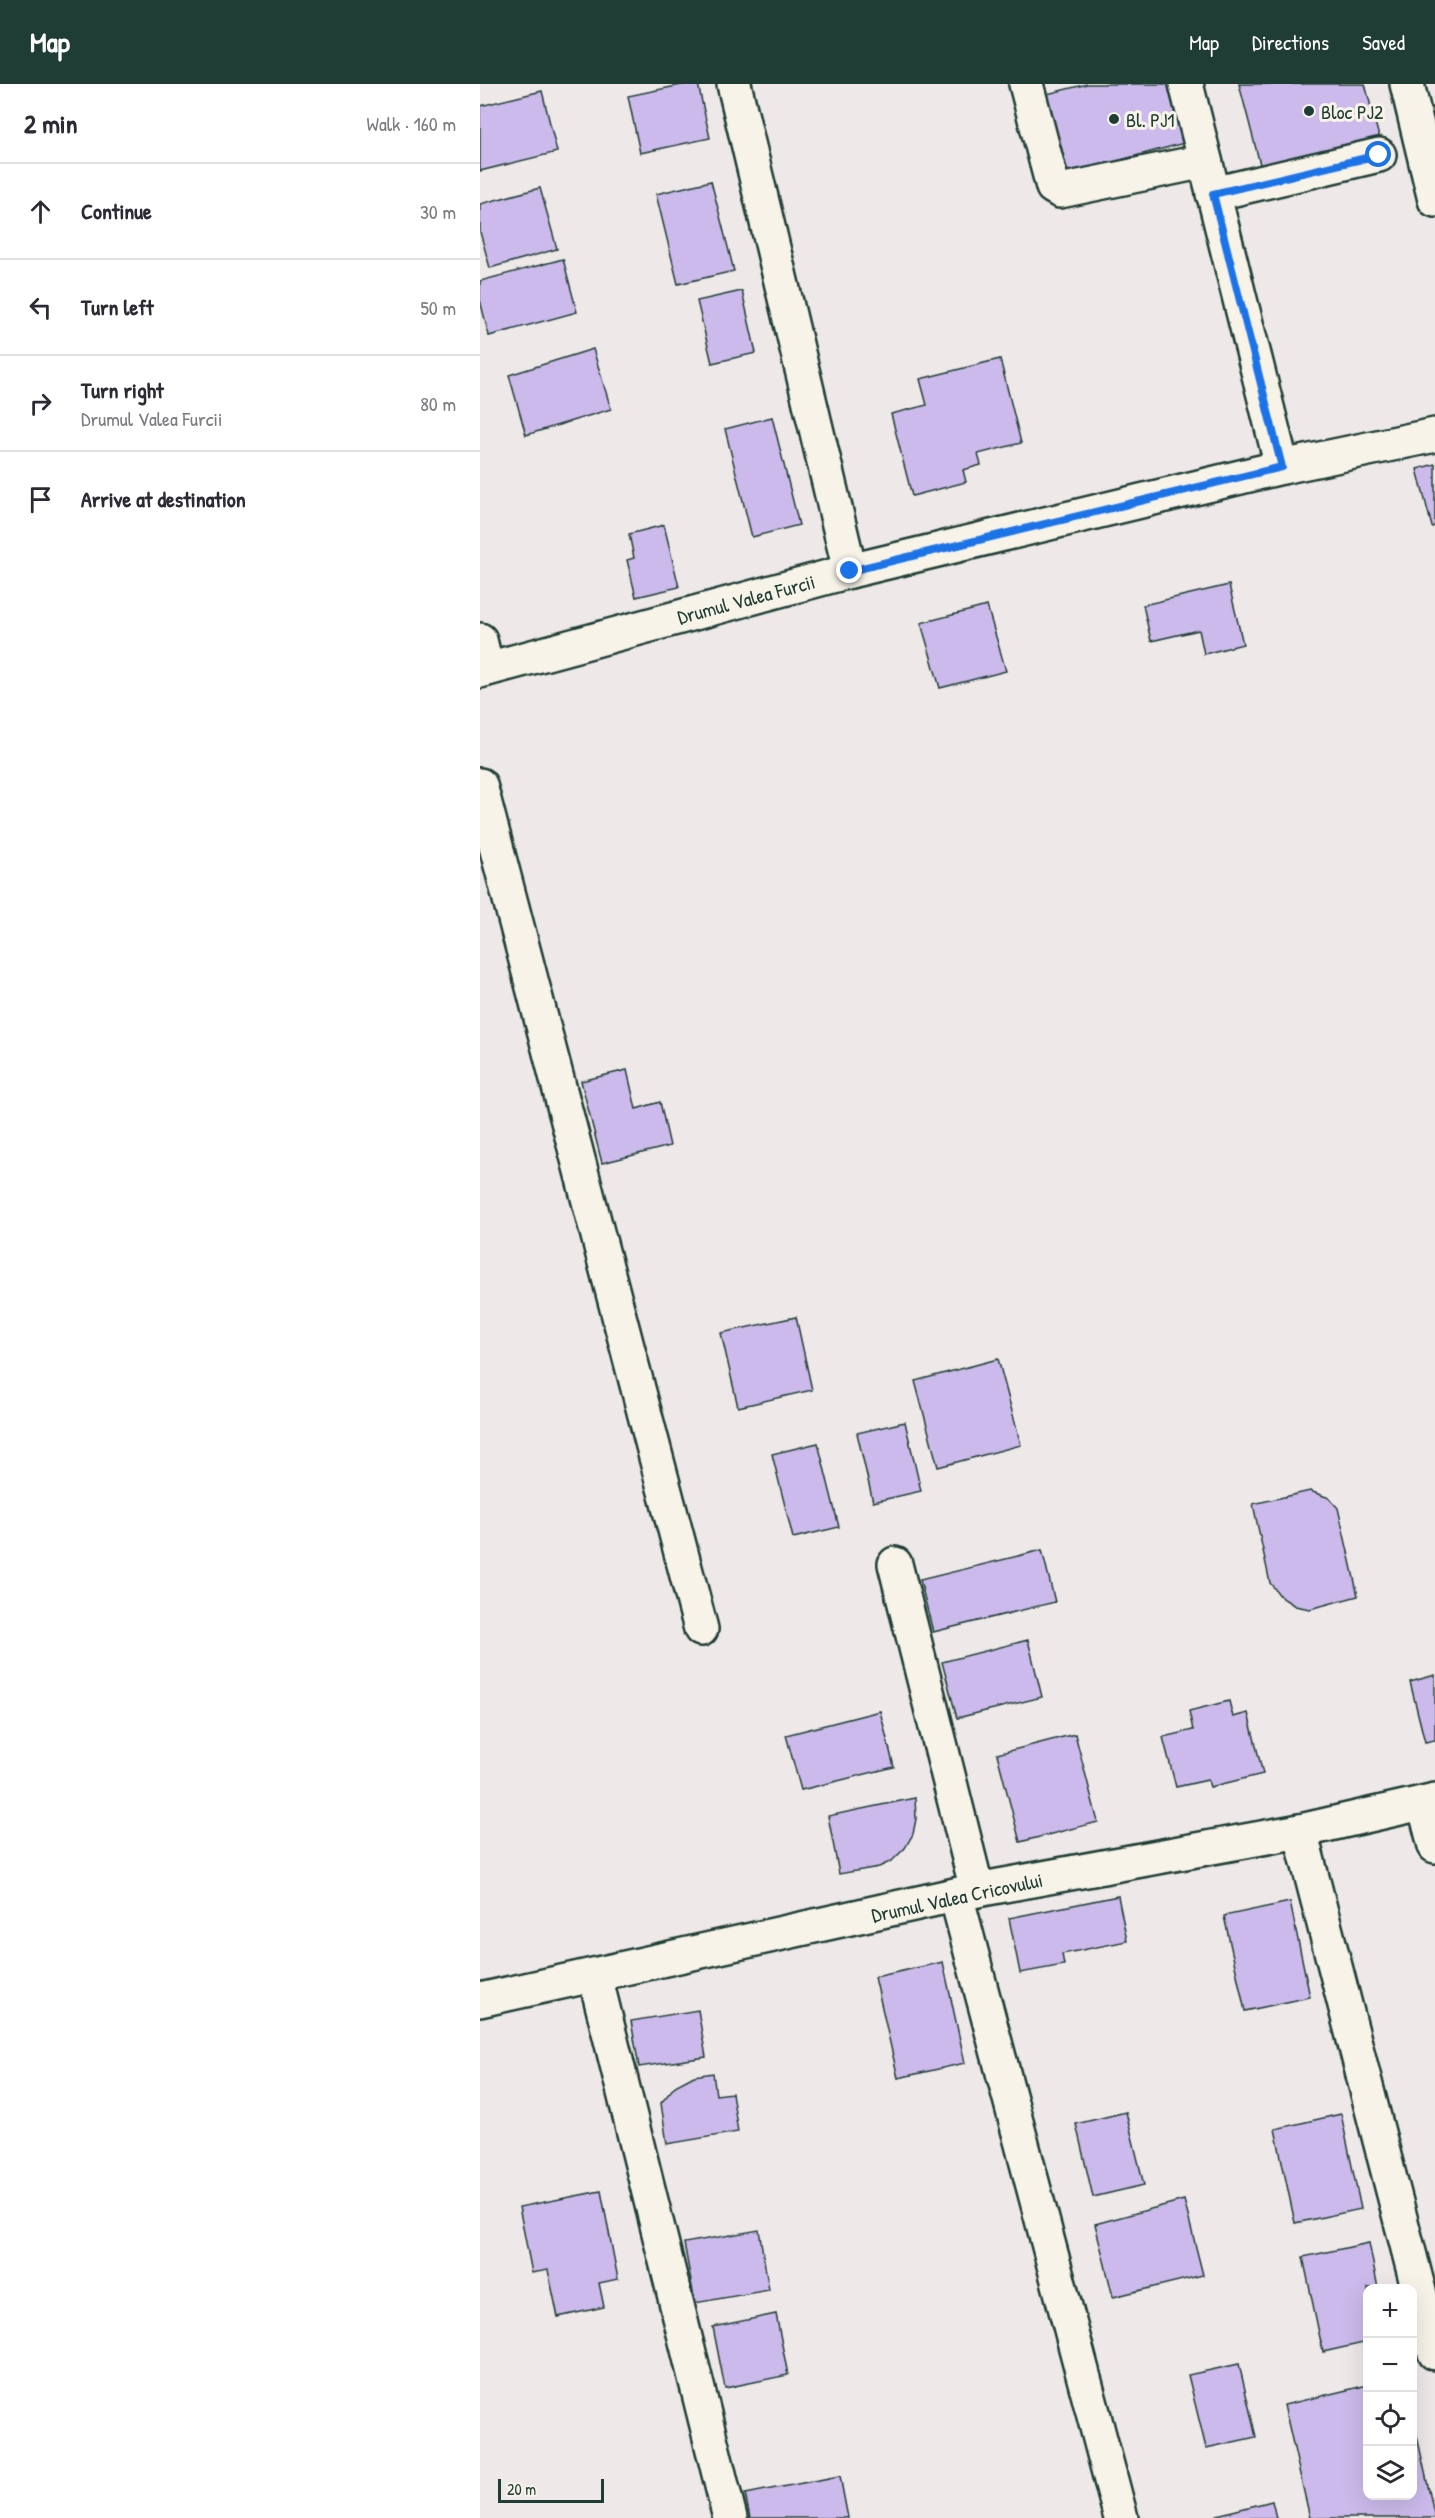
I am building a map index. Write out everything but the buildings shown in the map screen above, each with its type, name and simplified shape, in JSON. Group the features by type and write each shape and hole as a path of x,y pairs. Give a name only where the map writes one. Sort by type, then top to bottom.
{"street":[{"path":"734,84 850,571"},
{"path":"1026,84 1053,187 1060,190 1205,161"},
{"path":"1186,84 1282,467"},
{"path":"1407,84 1435,200"},
{"path":"1213,194 1379,155"},
{"name":"Drumul Valea Furcii","path":"482,660 1282,467 1435,435"},
{"path":"480,785 701,1629"},
{"path":"895,1564 967,1893 1120,2518"},
{"path":"1430,1802 1435,1846"},
{"name":"Drumul Valea Cricovului","path":"480,2000 967,1893 1300,1831 1430,1802"},
{"path":"1300,1831 1435,2353"},
{"path":"596,1976 729,2518"}],"place":[{"name":"Bloc PJ2","path":"1309,111"},
{"name":"Bl. PJ1","path":"1114,119"}],"route":[{"path":"850,571 1282,467 1213,194 1379,155"}]}
